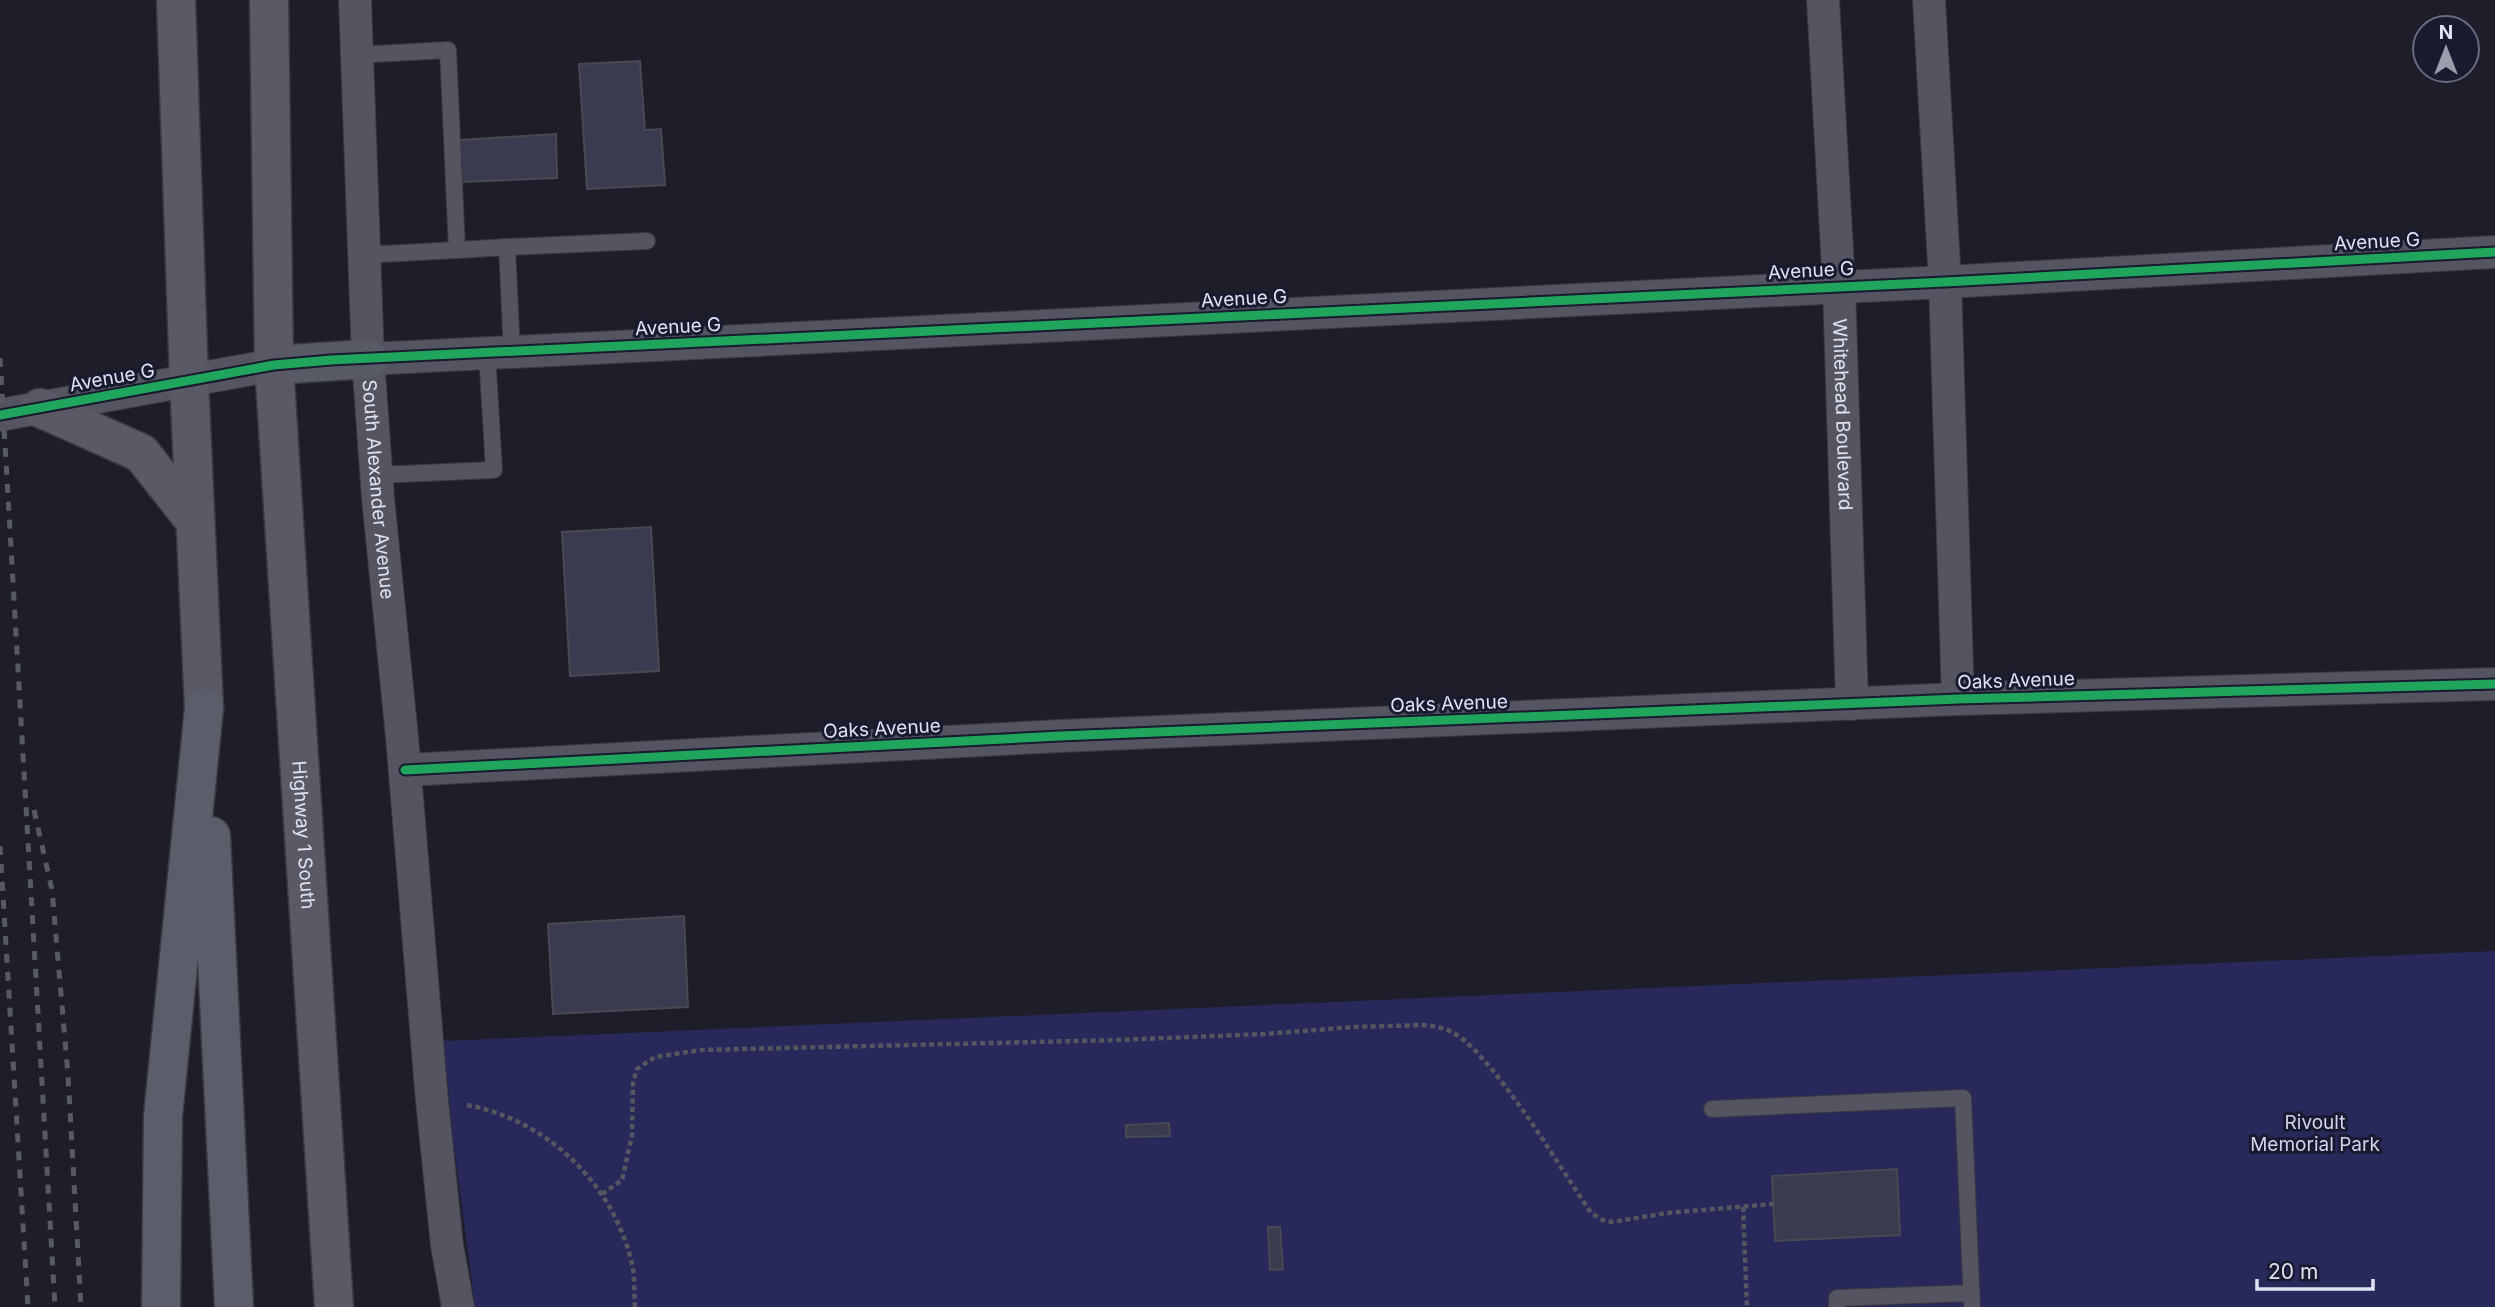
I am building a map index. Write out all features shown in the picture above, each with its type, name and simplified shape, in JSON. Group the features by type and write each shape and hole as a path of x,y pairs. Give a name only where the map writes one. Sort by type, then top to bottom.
{"highway":[{"path":"161,1307 163,1116 204,708"},
{"path":"204,708 234,1307"}],"main road":[{"path":"176,0 204,708"},
{"name":"Highway 1 South","path":"269,0 274,365 334,1307"},
{"path":"40,408 141,453 195,521"}],"street":[{"name":"South Alexander Avenue","path":"355,0 368,359 376,475 405,770 432,1101 447,1245 458,1307"},
{"name":"Whitehead Boulevard","path":"1823,0 1839,286 1852,704"},
{"path":"1929,0 1945,282 1958,699"},
{"name":"Avenue G","path":"0,415 274,365 2495,252"},
{"name":"Oaks Avenue","path":"405,770 1060,736 1958,699 2495,684"}],"lane":[{"path":"356,55 448,50 457,250"},
{"path":"364,255 646,241"},
{"path":"376,475 494,470 507,247"},
{"path":"1712,1110 1963,1098 1972,1300 1837,1298 1837,1307"}],"path":[{"path":"602,1194 622,1180 632,1135 634,1074 644,1063 668,1054 701,1050 1118,1040 1424,1025 1454,1033 1474,1048 1529,1116 1564,1173 1591,1213 1597,1217 1612,1222 1667,1213 1773,1204"},
{"path":"432,1101 476,1107 519,1123 542,1135 565,1152 590,1176 616,1219 628,1251 634,1279 635,1307"},
{"path":"1743,1207 1747,1307"}],"green space":[{"name":"Rivoult Memorial Park","path":"2495,951 2495,1307 475,1307 452,1130 444,1041"}],"building":[{"path":"640,61 645,130 661,129 665,185 587,189 579,64"},
{"path":"556,134 557,178 462,182 460,140"},
{"path":"651,527 659,671 570,676 562,532"},
{"path":"684,916 688,1007 553,1014 548,924"},
{"path":"1169,1123 1170,1136 1126,1137 1126,1125"},
{"path":"1897,1169 1900,1235 1775,1241 1772,1176"},
{"path":"1268,1227 1280,1227 1283,1269 1270,1270"}],"railway":[{"path":"0,358 55,1307"},
{"path":"34,810 52,890 68,1075 81,1307"},
{"path":"0,846 28,1307"}],"cycle path":[{"path":"0,415 274,365 331,360 1945,282 2495,252"},
{"path":"405,770 1060,736 1958,699 2495,684"}]}
